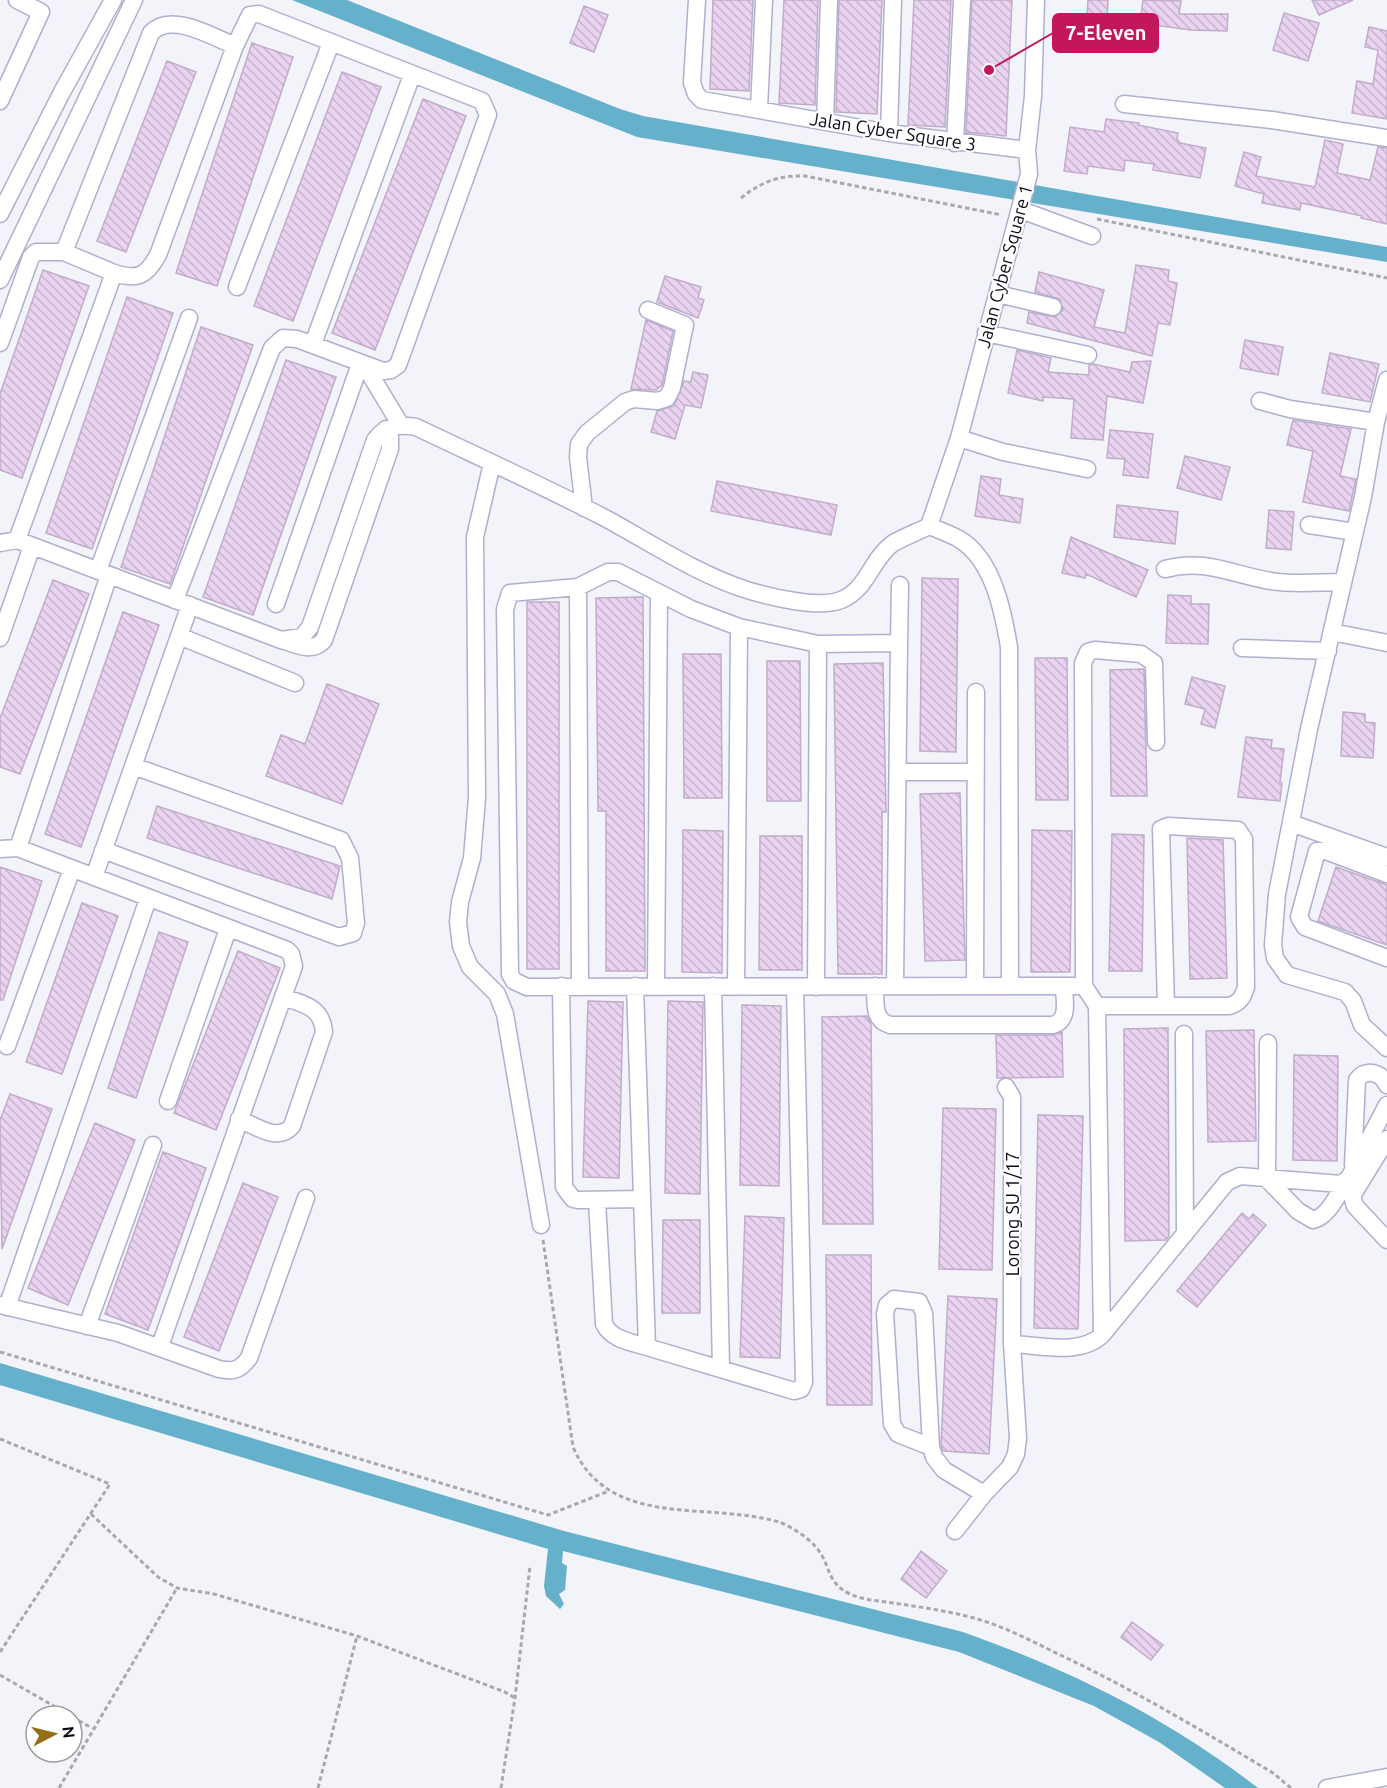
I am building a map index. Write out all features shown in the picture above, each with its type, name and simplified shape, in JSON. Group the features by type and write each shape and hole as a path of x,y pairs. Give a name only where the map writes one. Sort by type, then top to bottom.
{"street":[{"path":"0,101 41,12 17,0"},
{"path":"27,224 0,212 113,0"},
{"path":"0,280 5,257 27,224 134,0"},
{"name":"Jalan Cyber Square 3","path":"697,0 693,90 702,100 955,143 1027,150"},
{"path":"759,108 764,0"},
{"path":"825,121 830,0"},
{"path":"889,132 893,0"},
{"path":"955,143 962,0"},
{"name":"Jalan Cyber Square 1","path":"929,526 958,438 1029,174 1027,150 1033,96 1036,0"},
{"path":"0,343 31,257 43,250 64,252 129,277 146,274 158,255 235,45 250,15 259,14 482,101 488,115 399,365 391,370 383,371 297,339 283,338 272,348 182,603 179,636 94,877"},
{"path":"64,252 151,33 156,26 174,23 235,45"},
{"path":"237,287 331,43"},
{"path":"313,344 412,75"},
{"path":"1124,105 1272,120 1387,138"},
{"path":"1021,210 1092,236"},
{"path":"0,638 25,543 114,273"},
{"path":"998,294 1053,307"},
{"path":"584,507 578,457 579,444 625,402 634,399 657,401 667,398 672,388 685,325 648,310"},
{"path":"18,848 104,573 189,318"},
{"path":"986,333 1088,355"},
{"path":"362,365 393,427"},
{"path":"276,604 362,365"},
{"path":"1387,380 1376,422 1355,532 1342,582 1291,823 1276,905 1273,936 1275,958 1287,975 1345,992 1353,1001 1362,1025 1387,1048"},
{"path":"1260,401 1376,422"},
{"path":"0,543 25,543 281,640 302,637 310,627 375,440 393,427 416,427 584,507 719,579 749,591 810,603 840,601 853,594 862,586 876,562 893,544 929,526 960,540 975,553 997,597 1009,646 1010,986"},
{"path":"958,438 1003,452 1087,469"},
{"path":"492,463 475,537 477,798 472,858 460,902 458,922 461,946 471,967 497,994 506,1014 541,1225"},
{"path":"1309,525 1355,532"},
{"path":"1165,569 1185,563 1202,564 1272,581 1342,582"},
{"path":"899,643 818,644 739,627 691,609 618,572 609,572 578,587 510,593 505,609 510,974 514,981 526,987 1084,986"},
{"path":"895,986 900,585"},
{"path":"578,587 580,986"},
{"path":"656,986 658,593"},
{"path":"736,986 739,627"},
{"path":"1332,632 1387,643"},
{"path":"179,636 295,683"},
{"path":"816,987 818,644"},
{"path":"1242,648 1328,651"},
{"path":"1102,1335 1097,1006 1084,986 1083,663 1089,652 1095,650 1141,654 1154,663 1156,742"},
{"path":"975,986 976,692"},
{"path":"103,850 339,937 353,933 356,923 350,858 341,840 133,766"},
{"path":"898,772 975,772"},
{"path":"1291,823 1387,857"},
{"path":"1097,1006 1166,1006 1229,1006 1236,1004 1242,997 1246,987 1244,839 1238,830 1168,826 1161,829 1166,1006"},
{"path":"1322,834 1326,851"},
{"path":"0,849 18,848 291,954 294,966 160,1346"},
{"path":"1387,874 1326,851 1314,854 1299,921 1305,927 1387,958"},
{"path":"7,1046 72,868"},
{"path":"148,899 3,1306 160,1346 219,1369 232,1371 242,1368 249,1358 306,1198"},
{"path":"168,1101 228,929"},
{"path":"561,986 564,1187 573,1199 597,1202 642,1199"},
{"path":"635,986 647,1347"},
{"path":"713,986 721,1369"},
{"path":"876,986 877,1017 890,1026 1053,1025 1061,1021 1065,1015 1064,986"},
{"path":"597,1202 604,1324 609,1333 615,1337 794,1391 801,1389 804,1382 795,988"},
{"path":"239,1119 275,1134 281,1134 292,1126 324,1032 323,1021 313,1007 283,997"},
{"path":"1184,1034 1185,1234"},
{"path":"1268,1043 1267,1179 1298,1211 1313,1220 1321,1217 1349,1177 1387,1105"},
{"path":"1349,1177 1357,1080 1362,1074 1368,1072 1378,1075 1387,1085"},
{"name":"Lorong SU 1/17","path":"956,1531 984,1494 1010,1467 1016,1454 1018,1438 1012,1344 1012,1097 1006,1087"},
{"path":"1387,1139 1352,1196 1355,1206 1387,1240"},
{"path":"87,1326 153,1145"},
{"path":"1012,1344 1081,1347 1094,1342 1232,1178 1240,1176 1334,1185 1349,1177"},
{"path":"931,1447 898,1434 892,1424 885,1314 887,1305 894,1299 919,1302 924,1313 931,1447 934,1457 944,1470 984,1494"},
{"path":"1327,1788 1387,1777"}],"path":[{"path":"741,198 766,182 784,175 805,176 923,197 1021,210"},
{"path":"1088,218 1387,278"},
{"path":"541,1225 573,1447 581,1465 609,1491 656,1508 733,1514 780,1523 807,1539 819,1551 834,1584 850,1594 950,1612 988,1622 1021,1636 1102,1674 1264,1767 1291,1788"},
{"path":"0,1352 548,1515 609,1491"},
{"path":"0,1439 110,1484 0,1652"},
{"path":"91,1514 158,1577 177,1588 214,1594 357,1636 515,1698"},
{"path":"501,1788 515,1698 530,1566"},
{"path":"59,1788 92,1728 177,1588"},
{"path":"318,1788 357,1636"},
{"path":"0,1675 50,1704"},
{"path":"84,1723 92,1728"}],"water":[{"path":"292,0 347,0 620,109 643,116 1387,247 1387,262 637,137"},
{"path":"0,1363 564,1531 963,1632 1042,1663 1117,1698 1189,1739 1258,1788 1225,1788 1159,1742 1094,1706 959,1652 563,1551 562,1563 567,1566 565,1590 559,1594 564,1604 560,1609 546,1596 544,1586 548,1549 0,1385"}],"building":[{"path":"713,0 753,0 749,91 710,89"},
{"path":"784,0 818,0 815,105 779,103"},
{"path":"839,0 882,0 877,114 836,112"},
{"path":"914,0 951,0 945,127 908,125"},
{"path":"972,0 1012,0 1006,136 966,132"},
{"path":"1088,0 1108,0 1107,19 1087,18"},
{"path":"1143,0 1181,1 1179,14 1228,14 1227,31 1191,30 1140,23"},
{"path":"1312,0 1353,0 1319,15"},
{"path":"584,6 608,15 594,52 570,43"},
{"path":"1284,13 1319,23 1308,61 1273,50"},
{"path":"1369,27 1387,31 1387,119 1352,113 1357,81 1373,84 1378,50 1365,47"},
{"path":"252,43 293,57 217,286 176,273"},
{"path":"167,61 196,72 126,252 97,241"},
{"path":"342,72 381,87 293,321 254,306"},
{"path":"423,99 466,116 375,350 332,333"},
{"path":"1106,119 1139,123 1138,125 1178,133 1177,139 1180,143 1206,148 1200,178 1153,170 1154,164 1125,160 1124,171 1088,166 1087,174 1064,171 1070,127 1104,132"},
{"path":"1325,140 1343,144 1337,173 1370,180 1378,147 1387,148 1387,224 1361,218 1362,216 1301,203 1300,210 1262,203 1264,194 1235,186 1244,152 1261,157 1256,176 1315,187"},
{"path":"1136,265 1169,270 1168,281 1177,283 1170,325 1158,323 1152,356 1027,323 1029,312 1055,317 1063,310 1060,299 1035,292 1039,272 1104,290 1094,327 1125,333"},
{"path":"43,270 89,286 22,478 0,470 0,394"},
{"path":"665,276 701,287 698,298 704,300 698,318 657,302"},
{"path":"127,297 173,313 92,549 46,533"},
{"path":"646,320 673,331 662,385 656,390 631,389"},
{"path":"201,327 253,345 170,584 121,567"},
{"path":"1245,340 1283,347 1278,375 1240,368"},
{"path":"1017,350 1051,358 1048,372 1089,375 1089,365 1093,364 1130,372 1132,362 1151,361 1143,403 1107,396 1103,440 1071,438 1074,399 1043,397 1043,401 1008,393"},
{"path":"1330,353 1379,364 1370,402 1322,393"},
{"path":"286,360 336,377 253,615 203,597"},
{"path":"693,372 708,375 701,408 685,405 675,439 651,432 657,411 674,406 684,381 691,382"},
{"path":"1293,420 1351,429 1340,476 1356,479 1349,511 1303,502 1313,451 1287,445"},
{"path":"1110,430 1153,434 1148,478 1123,475 1125,459 1107,458"},
{"path":"1185,456 1230,467 1221,500 1177,488"},
{"path":"981,476 1001,479 999,495 1023,499 1020,523 975,516"},
{"path":"717,481 837,505 831,535 711,511"},
{"path":"1117,505 1178,512 1175,544 1114,537"},
{"path":"1269,510 1294,512 1291,550 1266,548"},
{"path":"1071,537 1148,570 1136,597 1086,574 1085,578 1062,573"},
{"path":"922,578 958,579 956,752 920,751"},
{"path":"53,580 89,594 20,774 0,767 0,718"},
{"path":"1168,595 1191,596 1191,604 1209,604 1208,644 1166,643"},
{"path":"643,597 645,971 606,971 606,811 598,811 596,598"},
{"path":"527,602 559,602 559,969 527,969"},
{"path":"123,612 159,625 81,847 45,834"},
{"path":"683,654 721,654 722,798 684,798"},
{"path":"1035,658 1067,658 1068,800 1036,800"},
{"path":"767,661 800,661 801,801 767,801"},
{"path":"883,663 886,812 882,812 882,974 838,974 834,664"},
{"path":"1144,669 1147,796 1111,796 1110,670"},
{"path":"1192,677 1225,686 1215,728 1201,724 1205,709 1185,704"},
{"path":"327,684 379,704 342,804 266,776 281,735 305,744"},
{"path":"1343,712 1365,714 1365,722 1375,723 1373,758 1341,756"},
{"path":"1246,737 1272,740 1271,748 1284,749 1280,801 1238,797"},
{"path":"960,793 965,960 925,961 920,794"},
{"path":"157,806 340,866 332,899 147,838"},
{"path":"683,830 723,831 722,973 682,972"},
{"path":"1032,830 1072,831 1070,972 1031,972"},
{"path":"1112,834 1144,835 1142,971 1109,971"},
{"path":"760,836 802,836 802,970 759,970"},
{"path":"1187,838 1223,840 1227,978 1190,979"},
{"path":"0,867 42,881 3,1000 0,1000"},
{"path":"1336,867 1387,885 1387,945 1318,921"},
{"path":"82,903 118,916 62,1074 26,1062"},
{"path":"159,932 188,942 136,1098 108,1088"},
{"path":"238,951 280,968 216,1130 174,1113"},
{"path":"588,1001 623,1002 619,1178 583,1177"},
{"path":"668,1001 703,1002 700,1194 665,1193"},
{"path":"742,1005 781,1006 779,1186 740,1185"},
{"path":"867,1016 871,1024 873,1224 823,1224 822,1017"},
{"path":"1168,1028 1169,1236 1166,1240 1125,1241 1124,1029"},
{"path":"1254,1030 1256,1141 1208,1142 1206,1031"},
{"path":"1062,1032 1063,1077 997,1078 996,1035 1053,1035"},
{"path":"1294,1055 1338,1056 1337,1161 1293,1160"},
{"path":"10,1094 52,1109 2,1249 0,1120"},
{"path":"943,1108 996,1109 992,1270 939,1269"},
{"path":"1038,1115 1083,1116 1078,1329 1034,1328"},
{"path":"95,1123 135,1140 68,1305 28,1288"},
{"path":"163,1152 206,1168 148,1330 105,1314"},
{"path":"243,1183 278,1197 219,1351 184,1337"},
{"path":"1242,1213 1249,1219 1253,1214 1266,1225 1197,1307 1177,1291"},
{"path":"745,1216 784,1218 780,1358 740,1357"},
{"path":"663,1220 700,1220 700,1313 662,1313"},
{"path":"826,1255 871,1255 872,1405 827,1405"},
{"path":"948,1296 997,1299 989,1454 943,1451 941,1445"},
{"path":"921,1551 947,1571 926,1598 901,1579"},
{"path":"1132,1622 1163,1645 1151,1660 1121,1637"}],"place":[{"name":"7-Eleven","path":"989,70"}]}
